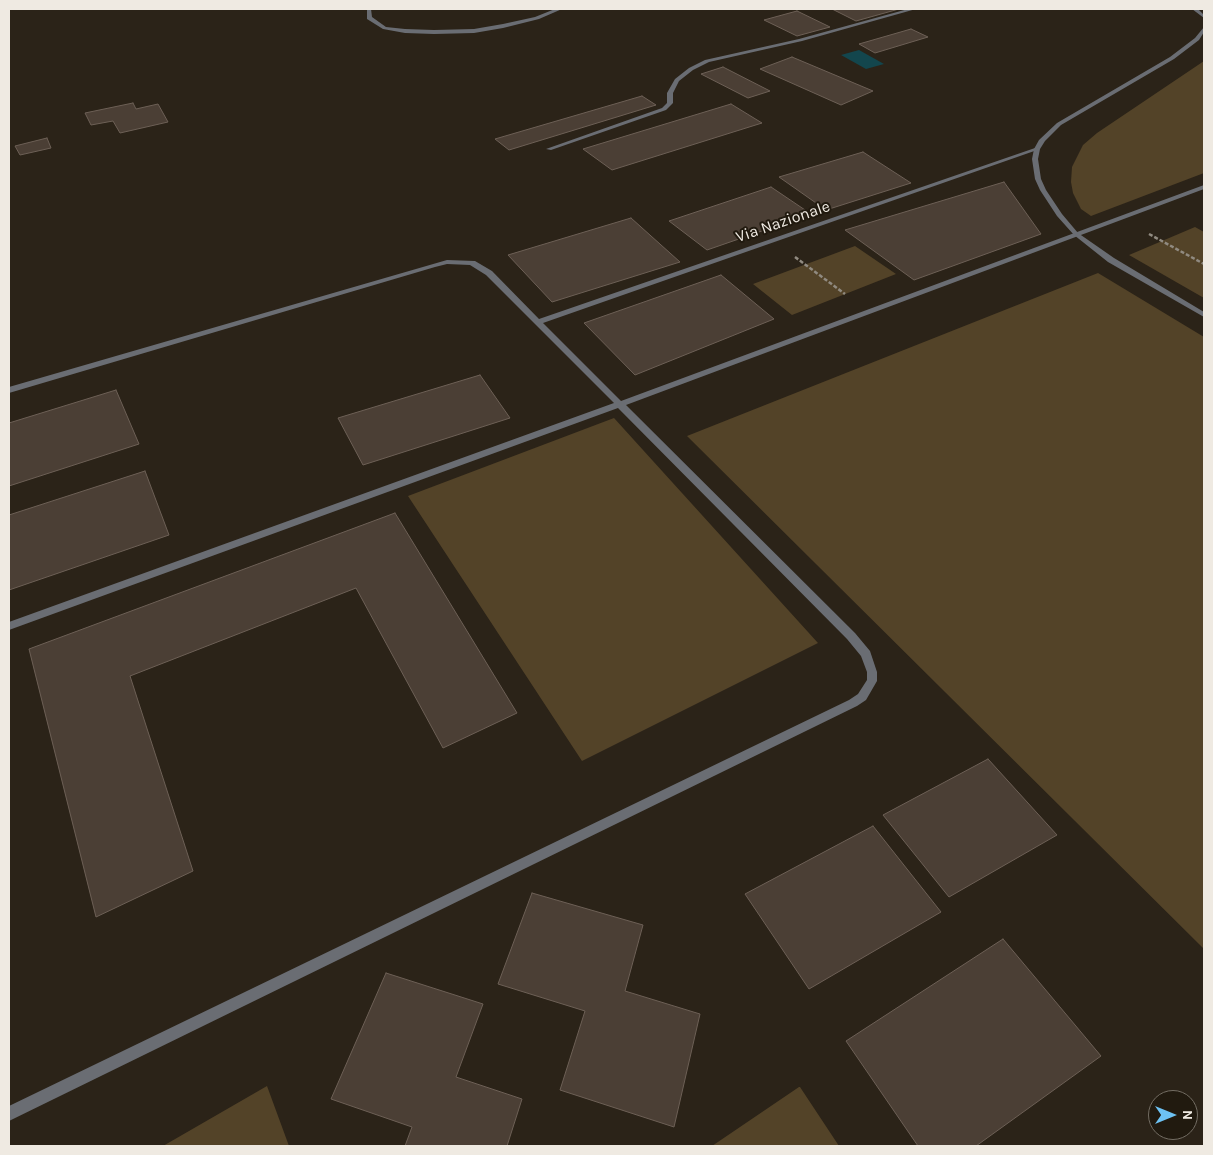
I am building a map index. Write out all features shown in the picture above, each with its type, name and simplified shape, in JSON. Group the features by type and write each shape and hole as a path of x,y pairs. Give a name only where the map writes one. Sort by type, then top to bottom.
{"street":[{"path":"369,9 368,14 372,22 385,28 412,32 440,32 474,31 515,24 559,9"},
{"path":"548,149 664,110 670,102 670,93 677,80 691,69 707,61 793,42 913,9"},
{"path":"1195,9 1204,17"},
{"path":"1204,29 1197,39 1172,58 1059,124 1046,135 1037,148 1035,165 1040,184 1059,215 1076,234 1111,260 1204,314"},
{"name":"Via Nazionale","path":"538,322 1037,148"},
{"path":"9,626 620,404 1204,187"},
{"path":"9,390 447,262 472,263 485,269 859,644 866,654 872,672 872,681 862,697 844,707 9,1114"}],"path":[{"path":"1120,218 1204,264"},
{"path":"773,240 869,312"}],"shaded area":[{"path":"1204,61 1204,173 1091,216 1081,209 1073,193 1071,182 1072,167 1083,145 1097,133"},
{"path":"1195,227 1204,232 1204,298 1129,255"},
{"path":"855,246 896,274 792,315 753,284"},
{"path":"1098,273 1204,337 1204,949 687,436"},
{"path":"614,418 818,643 582,761 408,496"},
{"path":"267,1086 289,1146 163,1146"},
{"path":"799,1087 839,1146 712,1146"}],"water":[{"path":"859,50 884,64 866,69 841,55"}],"building":[{"path":"832,9 899,9 856,21"},
{"path":"797,11 830,27 797,36 764,20"},
{"path":"911,29 928,37 875,53 859,44"},
{"path":"792,57 873,91 841,105 760,69"},
{"path":"723,67 770,91 748,98 701,74"},
{"path":"642,96 656,105 509,150 495,139"},
{"path":"133,103 136,109 158,104 168,122 120,133 113,121 91,125 85,113"},
{"path":"731,104 762,123 612,170 583,149"},
{"path":"47,138 51,148 20,155 15,146"},
{"path":"863,152 911,183 826,210 779,177"},
{"path":"1004,182 1041,234 914,280 845,230"},
{"path":"771,187 811,214 707,250 669,221"},
{"path":"631,218 680,262 552,302 508,255"},
{"path":"721,275 774,319 635,375 584,323"},
{"path":"480,375 510,418 363,465 338,418"},
{"path":"116,390 139,444 9,486 9,423"},
{"path":"145,471 169,535 9,590 9,515"},
{"path":"395,513 517,713 443,748 356,588 130,676 193,871 96,917 29,649"},
{"path":"988,759 1057,835 949,897 883,815"},
{"path":"873,826 941,912 809,989 745,894"},
{"path":"532,893 643,925 625,991 700,1014 674,1127 560,1090 585,1011 498,984"},
{"path":"1003,939 1101,1056 976,1146 918,1146 846,1041"},
{"path":"386,973 483,1004 456,1077 522,1099 507,1146 405,1146 412,1127 331,1099"}]}
